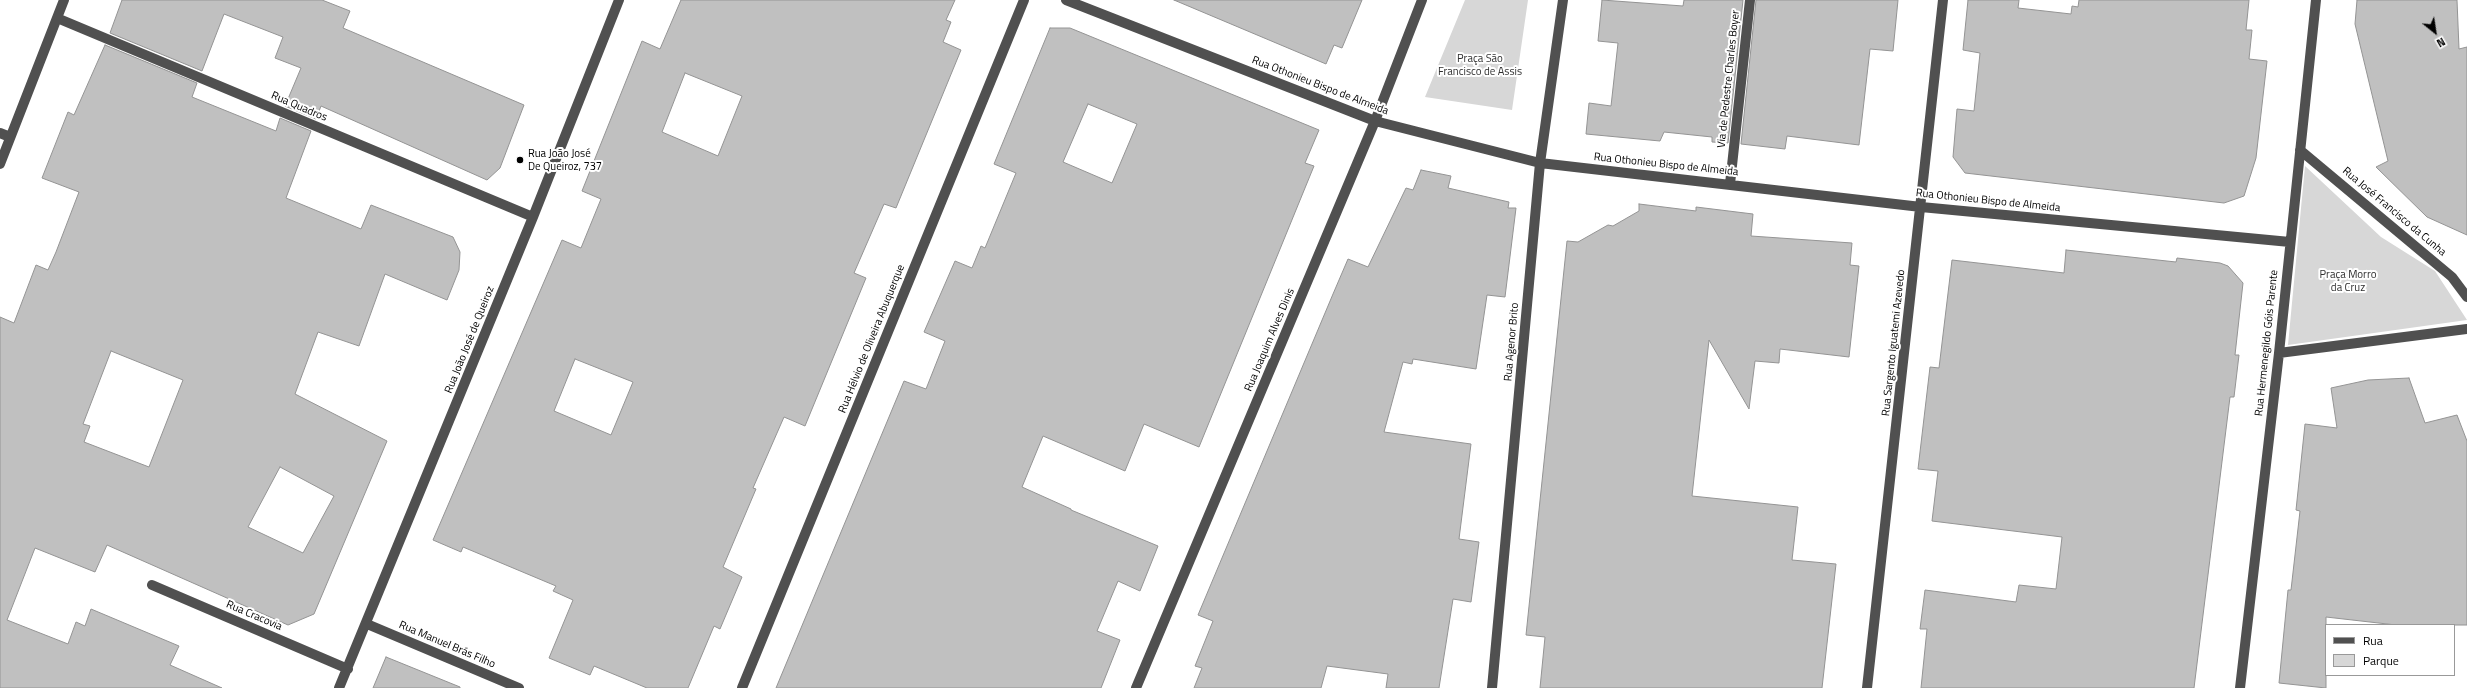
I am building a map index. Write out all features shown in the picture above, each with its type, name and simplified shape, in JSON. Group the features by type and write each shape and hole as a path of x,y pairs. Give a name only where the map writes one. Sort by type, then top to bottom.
{"street":[{"path":"0,164 64,0"},
{"name":"Rua João José de Queiroz","path":"339,688 367,624 533,217 619,0"},
{"name":"Rua Hélvio de Oliveira Abuquerque","path":"742,688 1024,0"},
{"name":"Rua Othonieu Bispo de Almeida","path":"1066,0 1375,121 1540,163 1921,207 2290,242"},
{"name":"Rua Joaquim Alves Dinis","path":"1136,688 1375,121 1422,0"},
{"name":"Rua Agenor Brito","path":"1492,688 1540,163 1563,0"},
{"name":"Via de Pedestre Charles Boyer","path":"1730,184 1750,0"},
{"name":"Rua Sargento Iguatemi Azevedo","path":"1867,688 1944,0"},
{"name":"Rua Hermenegildo Góis Parente","path":"2240,688 2279,353 2316,0"},
{"name":"Rua Quadros","path":"57,18 533,217"},
{"path":"0,133 10,137"},
{"name":"Rua José Francisco da Cunha","path":"2300,150 2452,277 2467,297"},
{"path":"2279,353 2467,329"},
{"name":"Rua Cracovia","path":"152,585 348,668"},
{"name":"Rua Manuel Brás Filho","path":"367,624 518,688"}],"green space":[{"name":"Praça São Francisco de Assis","path":"1465,0 1528,0 1512,110 1425,97"},
{"name":"Praça Morro da Cruz","path":"2305,166 2381,237 2435,271 2467,320 2288,345"}],"building":[{"path":"122,0 322,0 350,11 343,28 524,105 500,168 487,180 321,106 316,119 285,106 301,68 275,58 283,37 224,14 202,71 110,33"},
{"path":"681,0 955,0 946,20 951,22 943,42 961,50 896,208 884,204 854,273 866,278 805,426 784,417 753,488 756,489 723,567 742,577 720,629 714,626 688,688 647,688 594,666 590,675 549,658 573,600 553,591 556,586 463,547 461,552 433,540 562,240 581,248 601,199 582,191 642,41 660,49","holes":["685,73 742,96 718,156 662,132","575,359 633,382 611,435 554,411"]},
{"path":"1174,0 1362,0 1342,48 1334,45 1326,64"},
{"path":"1602,0 1683,6 1684,0 1743,0 1728,143 1712,142 1712,137 1664,132 1660,141 1586,134 1589,103 1611,106 1618,43 1598,41"},
{"path":"1756,0 1898,0 1893,51 1870,49 1859,145 1787,136 1785,149 1741,144"},
{"path":"1968,0 2019,0 2018,8 2071,14 2072,6 2078,7 2079,0 2249,0 2246,30 2252,30 2249,59 2267,61 2256,158 2244,196 2224,203 1965,173 1953,157 1957,109 1974,111 1980,53 1963,50"},
{"path":"2357,0 2457,0 2459,49 2467,47 2467,235 2427,217 2376,167 2388,161 2355,24"},
{"path":"1050,28 1070,28 1319,130 1305,163 1314,166 1199,447 1144,424 1125,471 1043,436 1022,487 1071,510 1158,546 1140,591 1118,581 1097,631 1120,640 1101,688 776,688 904,381 926,389 945,341 924,332 955,261 972,268 981,246 985,248 1016,173 994,164","holes":["1088,104 1137,124 1112,183 1063,162"]},
{"path":"105,45 197,83 192,97 276,131 280,118 311,131 286,198 361,229 371,205 453,237 460,252 459,270 447,300 385,274 359,346 318,332 295,394 387,441 314,614 288,625 107,545 95,572 35,548 7,620 68,644 76,622 85,626 91,609 179,646 170,665 222,688 0,688 0,317 14,323 36,265 48,270 79,192 42,178 68,112 74,115","holes":["111,351 183,380 149,467 84,442 90,426 83,424","280,467 334,496 303,553 248,527"]},
{"path":"1421,170 1451,176 1448,188 1509,202 1508,208 1516,208 1505,297 1487,295 1476,369 1413,359 1412,364 1403,362 1384,432 1471,444 1459,539 1479,542 1471,602 1453,599 1439,688 1386,688 1388,674 1327,666 1321,688 1194,688 1202,668 1195,666 1213,621 1198,615 1348,259 1368,267 1406,188 1413,190"},
{"path":"1639,204 1696,211 1696,207 1753,214 1751,236 1852,243 1850,265 1859,266 1849,357 1780,349 1779,363 1755,361 1749,409 1709,340 1692,496 1798,507 1792,560 1836,564 1822,688 1540,688 1545,637 1526,635 1567,241 1578,242 1608,225 1613,226 1639,211"},
{"path":"2066,250 2176,262 2177,258 2220,263 2228,266 2243,283 2235,355 2239,355 2234,397 2230,397 2194,688 1921,688 1927,629 1920,629 1925,590 2016,602 2019,585 2056,589 2062,537 1932,521 1938,471 1918,469 1930,367 1939,368 1952,260 2064,273"},
{"path":"2409,378 2425,423 2457,415 2467,441 2467,625 2387,624 2326,617 2326,688 2279,683 2288,590 2291,590 2300,511 2296,510 2305,424 2337,428 2331,388 2368,380"},
{"path":"386,657 460,687 460,688 373,688"}],"place":[{"name":"Rua João José De Queiroz, 737","path":"520,160"}]}
